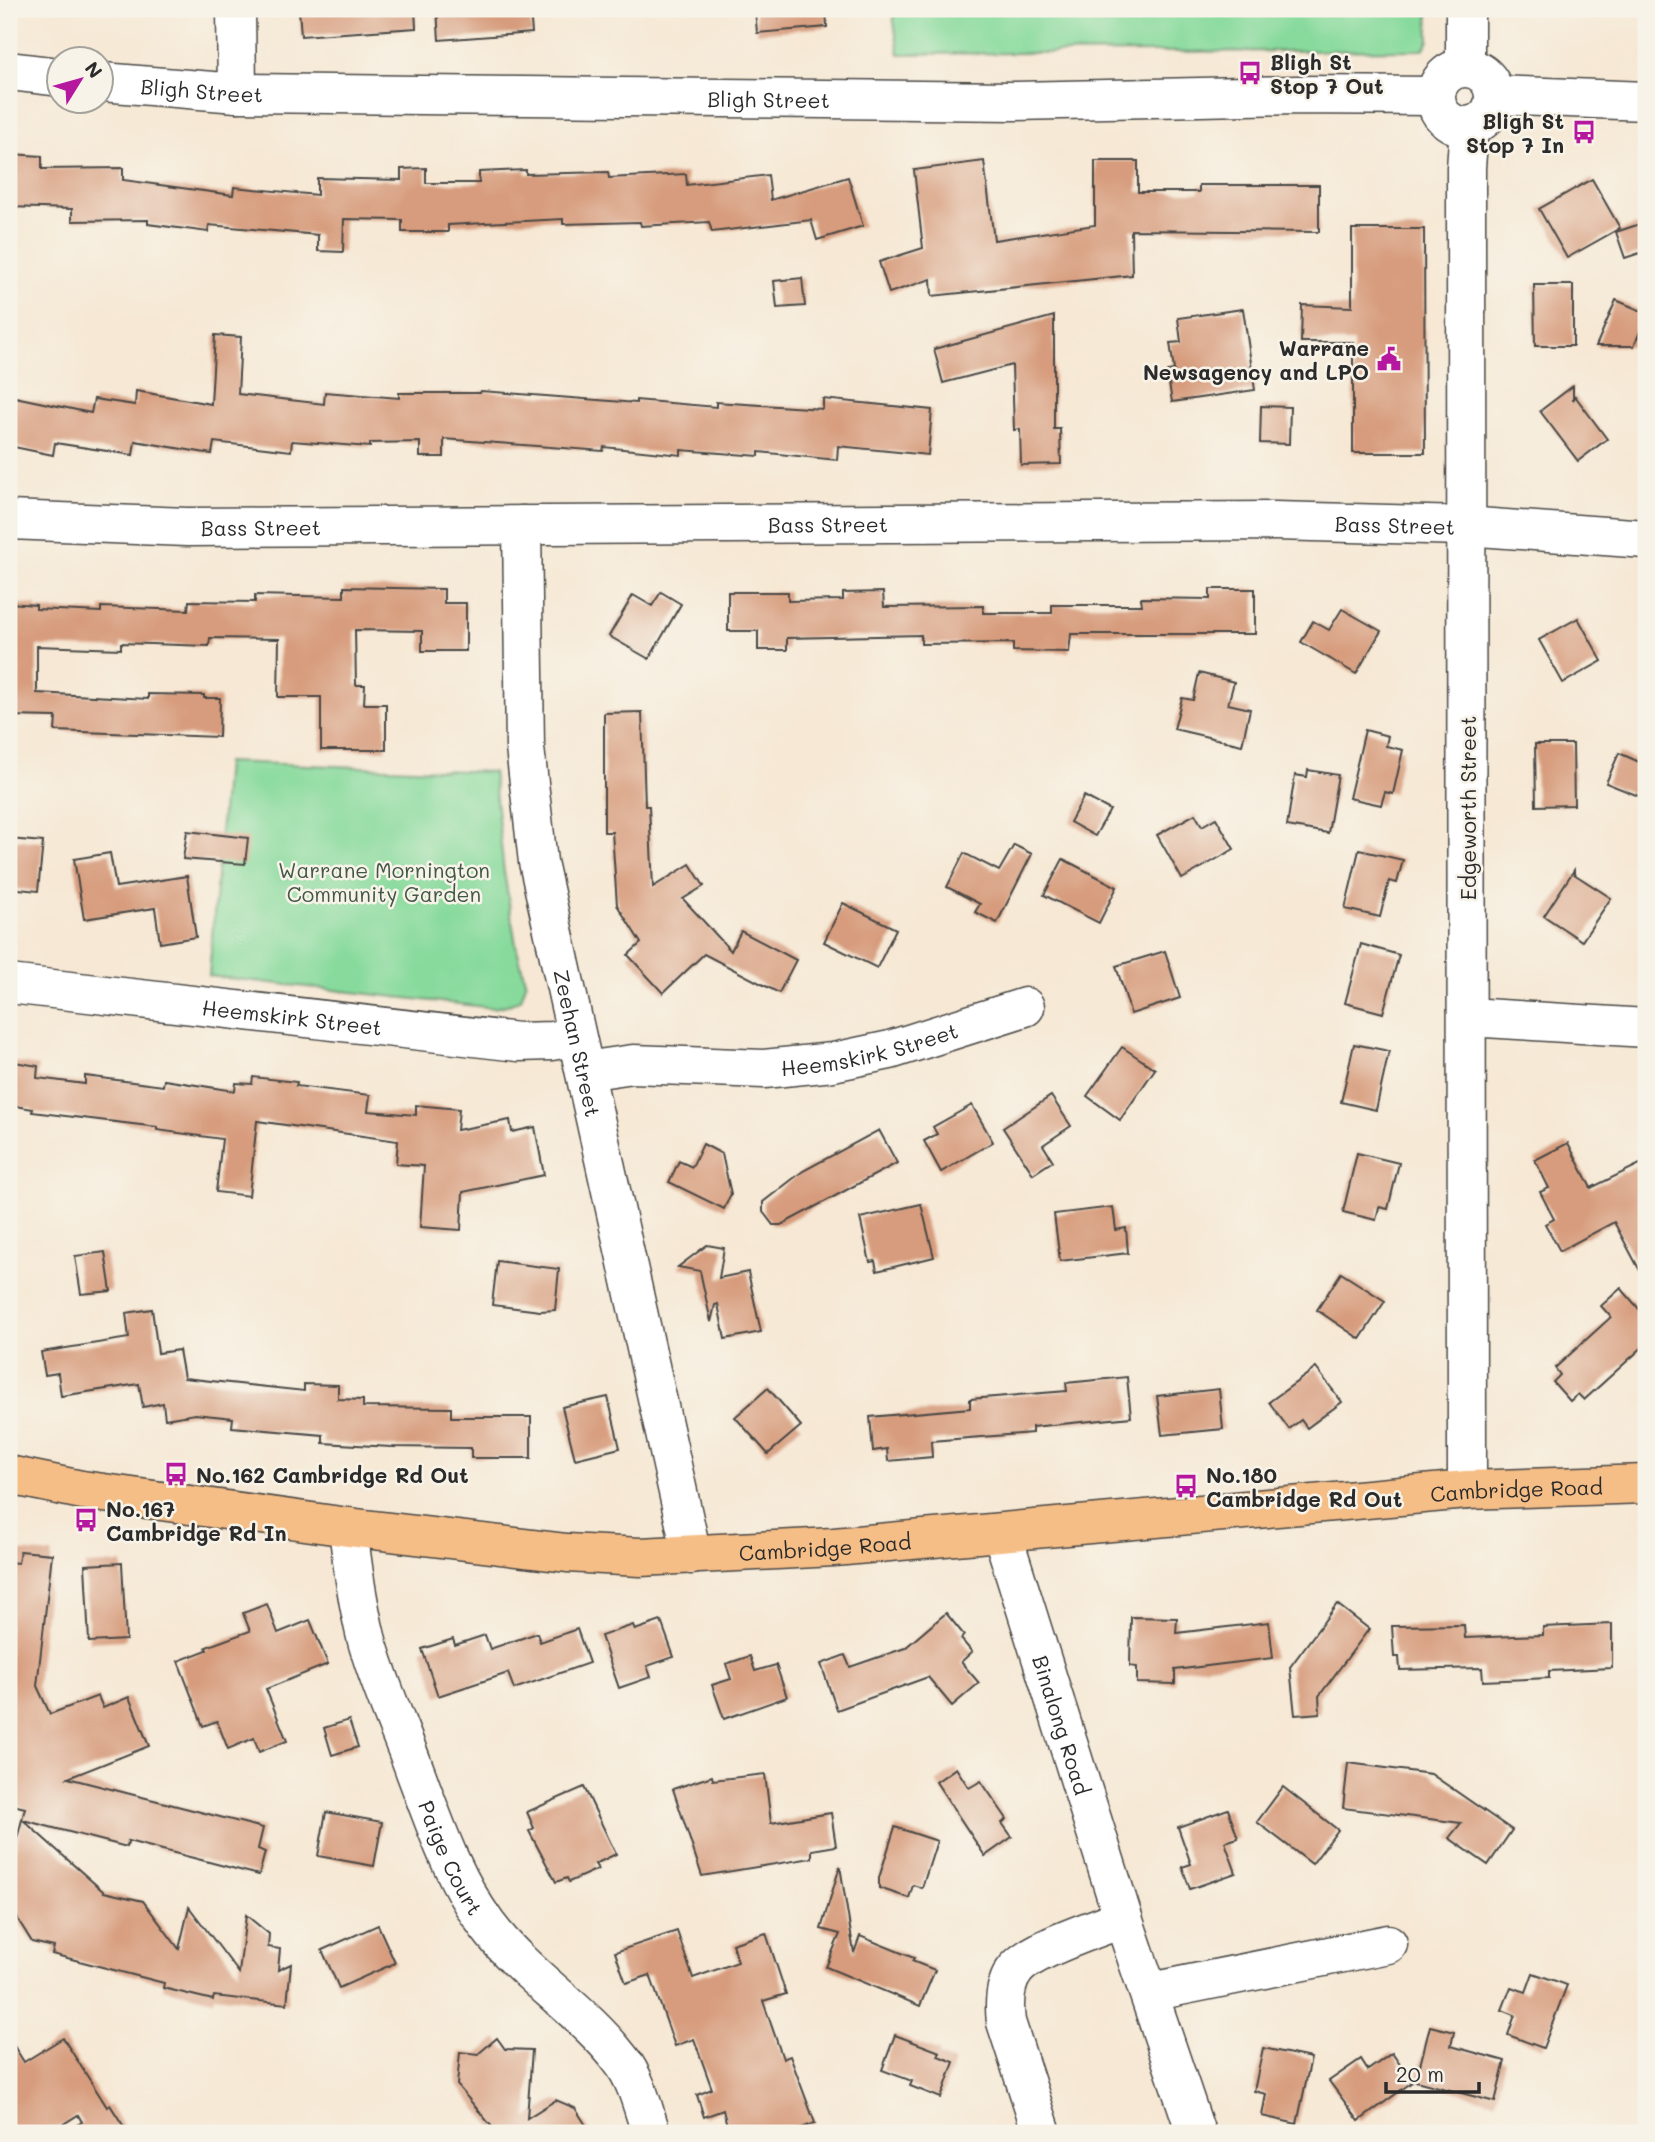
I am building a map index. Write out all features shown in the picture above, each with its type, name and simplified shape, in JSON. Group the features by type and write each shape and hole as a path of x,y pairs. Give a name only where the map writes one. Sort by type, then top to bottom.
{"main road":[{"name":"Cambridge Road","path":"9,1475 82,1490 348,1527 567,1553 640,1557 834,1547 1466,1490 1646,1484"}],"street":[{"path":"236,9 237,93"},
{"path":"1465,9 1465,67"},
{"path":"1465,67 1482,72 1488,78 1494,94 1494,103 1485,119 1469,127 1452,124 1445,119 1435,96 1441,79 1455,69 1465,67"},
{"path":"9,71 46,75"},
{"name":"Bligh Street","path":"116,83 237,93 1015,101 1297,95 1435,96"},
{"path":"1494,94 1646,101"},
{"name":"Edgeworth Street","path":"1466,1490 1468,1017 1465,526 1466,168 1469,127"},
{"name":"Bass Street","path":"9,520 187,527 1275,521 1465,526 1646,539"},
{"name":"Zeehan Street","path":"522,525 525,748 538,862 692,1555"},
{"name":"Heemskirk Street","path":"9,984 518,1042 552,1041 581,1053 644,1064 764,1069 833,1062 890,1050 1025,1007"},
{"path":"1468,1017 1646,1028"},
{"name":"Paige Court","path":"348,1527 354,1582 367,1639 440,1838 463,1887 486,1924 511,1954 599,2035 623,2061 637,2088 651,2133"},
{"name":"Binalong Road","path":"1002,1533 1123,1918 1196,2133"},
{"path":"1042,2133 1006,2022 1004,2007 1009,1980 1015,1970 1038,1954 1123,1918"},
{"path":"1150,1992 1388,1944"}],"green space":[{"path":"892,9 1428,9 1429,40 1423,50 899,54"},
{"name":"Warrane Mornington Community Garden","path":"226,762 493,772 504,872 516,945 526,984 521,999 494,1008 209,976"}],"building":[{"path":"299,9 415,9 416,28 301,36"},
{"path":"437,9 530,9 532,33 439,40"},
{"path":"755,9 826,9 827,27 757,33"},
{"path":"9,154 42,156 42,169 123,168 123,180 233,195 234,187 317,195 317,178 401,180 401,169 426,168 426,183 479,183 479,172 526,170 526,174 608,172 609,178 686,174 687,185 768,175 771,200 848,177 863,226 817,240 811,220 712,232 709,222 641,226 640,222 563,224 563,219 448,225 448,232 402,232 402,220 344,219 343,252 318,251 318,235 209,225 208,232 148,224 148,220 72,221 72,209 9,207"},
{"path":"984,161 994,240 1095,225 1095,161 1138,161 1138,192 1199,192 1199,185 1319,185 1319,232 1131,230 1132,275 932,296 931,279 889,293 879,262 923,248 914,170"},
{"path":"1592,179 1620,228 1567,258 1539,209"},
{"path":"1646,222 1646,251 1625,258 1616,232"},
{"path":"1352,229 1424,229 1425,453 1353,453 1353,342 1301,342 1302,305 1352,307"},
{"path":"802,278 805,306 777,308 774,281"},
{"path":"1534,285 1573,285 1573,346 1535,346"},
{"path":"1616,300 1644,312 1644,322 1634,346 1596,346"},
{"path":"1243,309 1255,390 1172,402 1167,371 1174,370 1170,343 1181,342 1178,318"},
{"path":"1054,316 1054,429 1060,429 1061,464 1021,465 1020,429 1014,430 1012,365 943,383 934,349"},
{"path":"215,335 241,337 238,394 324,404 325,392 399,398 399,393 481,391 636,403 636,400 716,407 716,402 823,409 823,399 932,410 928,455 838,446 837,460 759,452 759,456 681,450 681,455 604,447 603,451 444,439 444,457 420,457 420,442 370,443 370,447 292,441 291,451 214,442 212,454 135,441 133,455 55,443 53,455 9,446 9,428 15,397 91,413 94,399 135,405 136,391 211,404"},
{"path":"1573,386 1573,401 1575,396 1607,439 1578,461 1540,411"},
{"path":"1261,406 1290,407 1289,444 1260,443"},
{"path":"344,587 444,589 444,603 466,603 466,651 422,651 422,631 355,630 356,685 365,685 364,704 386,704 386,750 321,750 321,697 278,697 279,639 210,638 209,646 121,643 121,649 37,646 37,693 148,699 148,694 204,695 204,698 220,698 219,737 55,731 56,717 9,716 9,603 36,605 36,609 101,612 101,607 188,610 189,601 255,602 255,595 344,597"},
{"path":"1210,589 1255,589 1255,634 1071,634 1069,652 1013,651 1013,643 921,644 921,635 787,638 787,650 758,650 758,631 728,631 728,592 788,592 788,601 843,600 843,593 883,592 884,607 983,606 983,613 1052,613 1052,605 1142,605 1141,598 1210,599"},
{"path":"661,592 681,604 649,659 609,636 633,595 652,606"},
{"path":"1342,609 1381,631 1356,674 1301,642 1313,621 1329,630"},
{"path":"1578,618 1602,661 1563,683 1539,640"},
{"path":"1199,673 1234,682 1228,704 1250,709 1242,745 1174,729 1182,698 1193,700"},
{"path":"642,712 645,806 649,806 653,887 690,864 704,886 683,899 731,951 741,931 796,960 779,993 704,954 663,993 628,955 641,943 617,905 612,832 604,832 604,713"},
{"path":"1365,730 1388,736 1386,746 1403,750 1393,794 1385,792 1381,805 1349,798"},
{"path":"1535,744 1573,744 1574,805 1536,806"},
{"path":"1619,753 1646,765 1646,799 1606,783"},
{"path":"1308,770 1338,775 1328,833 1287,826 1295,775 1307,777"},
{"path":"1084,796 1110,810 1095,836 1070,822"},
{"path":"1195,814 1202,826 1216,818 1234,849 1182,879 1157,835"},
{"path":"187,831 248,838 245,864 183,859"},
{"path":"9,839 43,842 38,891 9,888"},
{"path":"1014,845 1032,854 997,923 975,912 980,904 947,887 964,853 999,871"},
{"path":"1359,850 1403,860 1397,883 1389,881 1380,917 1345,909"},
{"path":"110,853 116,887 187,876 196,937 160,943 155,908 84,919 74,859"},
{"path":"1063,859 1117,887 1099,923 1044,895"},
{"path":"1574,870 1574,874 1611,898 1582,941 1544,916"},
{"path":"843,903 896,929 877,968 824,942"},
{"path":"1361,944 1399,955 1383,1013 1345,1003"},
{"path":"1165,951 1180,998 1131,1014 1116,966"},
{"path":"1354,1044 1389,1051 1376,1110 1341,1102"},
{"path":"1122,1047 1155,1069 1120,1120 1087,1096"},
{"path":"9,1061 38,1066 37,1078 85,1084 85,1076 163,1086 164,1080 235,1091 236,1083 252,1084 253,1077 297,1082 296,1086 370,1095 368,1111 416,1115 416,1105 459,1109 457,1130 510,1120 512,1132 535,1127 544,1175 463,1192 461,1230 420,1227 424,1166 396,1164 398,1141 257,1121 249,1196 216,1192 222,1139 157,1130 157,1127 32,1112 33,1109 9,1105"},
{"path":"1051,1096 1071,1126 1043,1145 1053,1161 1033,1174 1003,1128"},
{"path":"972,1105 993,1142 941,1172 924,1141 937,1134 933,1127"},
{"path":"879,1130 897,1163 781,1225 773,1225 763,1212 763,1202 803,1171"},
{"path":"1568,1143 1591,1188 1646,1161 1646,1282 1614,1222 1560,1251 1545,1224 1554,1219 1540,1192 1549,1188 1535,1160"},
{"path":"703,1144 722,1154 731,1194 724,1209 669,1182 679,1161 692,1167"},
{"path":"1357,1153 1399,1163 1388,1209 1379,1207 1376,1220 1343,1212"},
{"path":"921,1204 934,1257 877,1271 875,1261 870,1262 860,1218"},
{"path":"1113,1207 1116,1230 1126,1228 1128,1253 1060,1261 1054,1214"},
{"path":"707,1245 724,1248 719,1278 748,1272 761,1332 725,1339 718,1304 715,1305 711,1322 700,1271 678,1267"},
{"path":"105,1252 111,1291 81,1294 75,1256"},
{"path":"497,1261 559,1269 555,1310 540,1311 492,1305"},
{"path":"1341,1273 1385,1301 1360,1339 1317,1310"},
{"path":"1621,1288 1646,1317 1646,1344 1584,1400 1578,1394 1570,1401 1553,1382 1560,1375 1555,1368 1611,1317 1601,1306"},
{"path":"152,1309 158,1353 179,1350 184,1378 304,1391 304,1384 338,1385 338,1399 363,1400 363,1407 451,1408 451,1417 531,1417 531,1458 471,1458 471,1448 323,1443 323,1435 232,1427 233,1418 195,1414 165,1419 163,1403 143,1407 139,1384 61,1396 58,1373 45,1375 41,1352 129,1338 126,1313"},
{"path":"1316,1368 1342,1402 1307,1428 1301,1420 1289,1429 1269,1402"},
{"path":"1127,1377 1131,1417 1032,1427 1032,1433 931,1441 932,1457 888,1461 887,1449 873,1451 870,1417 970,1408 970,1399 1067,1391 1066,1383"},
{"path":"768,1388 801,1426 768,1454 735,1417"},
{"path":"1219,1389 1223,1429 1162,1435 1157,1396"},
{"path":"608,1397 620,1448 575,1459 562,1407"},
{"path":"20,1551 52,1554 37,1686 50,1714 98,1696 103,1708 129,1697 149,1746 68,1778 263,1828 258,1849 265,1852 259,1875 128,1841 127,1847 23,1820 104,1892 143,1901 179,1949 189,1907 239,1973 246,1915 269,1934 268,1947 280,1949 278,1970 291,1964 287,2004 214,1996 213,2000 163,1988 164,1983 52,1954 54,1947 32,1942 9,1905 9,1858 12,1858 25,1808 9,1804 9,1562 18,1563"},
{"path":"122,1563 126,1640 89,1642 85,1565"},
{"path":"267,1604 278,1633 310,1620 328,1664 266,1689 287,1741 259,1752 254,1738 228,1749 217,1721 203,1726 178,1661 207,1650 206,1647 250,1631 243,1613"},
{"path":"1337,1604 1369,1629 1319,1696 1320,1713 1295,1715 1290,1667"},
{"path":"946,1613 964,1635 961,1639 972,1652 961,1662 979,1683 952,1706 928,1677 837,1710 821,1664 845,1655 850,1667 905,1648"},
{"path":"1131,1617 1177,1618 1176,1633 1269,1622 1273,1658 1175,1670 1175,1684 1137,1683 1137,1667 1130,1666"},
{"path":"661,1621 674,1657 647,1666 651,1677 619,1688 601,1636 633,1625 635,1630"},
{"path":"1612,1624 1612,1668 1549,1671 1549,1678 1483,1681 1482,1668 1400,1670 1399,1657 1394,1657 1392,1626 1464,1625 1465,1638 1543,1635 1543,1627"},
{"path":"577,1629 589,1663 514,1689 508,1673 438,1696 422,1649 453,1639 455,1645 485,1635 490,1649 537,1633 540,1642"},
{"path":"750,1656 755,1671 776,1665 787,1697 724,1719 712,1685 731,1679 726,1664"},
{"path":"349,1720 358,1747 332,1755 324,1728"},
{"path":"1348,1763 1431,1774 1512,1830 1488,1865 1449,1838 1461,1823 1343,1808"},
{"path":"956,1768 969,1788 981,1781 1007,1819 1002,1823 1012,1837 985,1856 936,1782"},
{"path":"765,1774 771,1823 831,1813 836,1846 812,1850 812,1858 702,1876 673,1789 712,1776 713,1780"},
{"path":"584,1787 616,1854 595,1864 598,1869 569,1882 567,1878 556,1882 529,1831 534,1828 527,1812"},
{"path":"1283,1787 1338,1830 1312,1864 1257,1822"},
{"path":"1228,1809 1238,1838 1225,1842 1236,1873 1190,1889 1182,1867 1191,1864 1178,1827"},
{"path":"326,1812 382,1822 374,1866 318,1856"},
{"path":"895,1827 937,1841 922,1888 913,1885 909,1898 879,1888 879,1878"},
{"path":"840,1866 854,1953 860,1936 914,1958 912,1961 935,1970 920,2006 826,1967 840,1934 821,1929"},
{"path":"378,1925 395,1963 339,1988 322,1950"},
{"path":"677,1931 693,1978 738,1962 732,1944 766,1933 786,1994 763,2001 783,2059 790,2056 815,2123 799,2129 801,2133 729,2133 723,2110 704,2117 697,2095 712,2089 694,2039 675,2046 650,1975 626,1983 615,1952"},
{"path":"1533,1973 1567,1985 1543,2048 1508,2035 1515,2015 1502,2010 1511,1987 1526,1992"},
{"path":"1430,2026 1454,2032 1451,2046 1505,2061 1495,2102 1416,2081"},
{"path":"895,2035 940,2052 938,2056 954,2062 941,2098 910,2086 912,2081 882,2070"},
{"path":"9,2038 24,2062 63,2038 107,2107 110,2105 128,2133 64,2133 82,2122 78,2115 49,2133 9,2133"},
{"path":"497,2038 505,2049 532,2050 527,2118 556,2100 575,2108 591,2133 497,2133 457,2085 460,2052 478,2054"},
{"path":"1263,2048 1311,2058 1297,2124 1262,2116 1266,2094 1254,2091"},
{"path":"1392,2053 1412,2082 1359,2121 1329,2081 1361,2059 1368,2070"}],"place":[{"name":"Bligh St Stop 7 Out","path":"1250,73"},
{"name":"Bligh St Stop 7 In","path":"1584,132"},
{"name":"Warrane Newsagency and LPO","path":"1389,359"},
{"name":"No.162 Cambridge Rd Out","path":"176,1474"},
{"name":"No.180 Cambridge Rd Out","path":"1186,1486"},
{"name":"No.167 Cambridge Rd In","path":"86,1520"}]}
